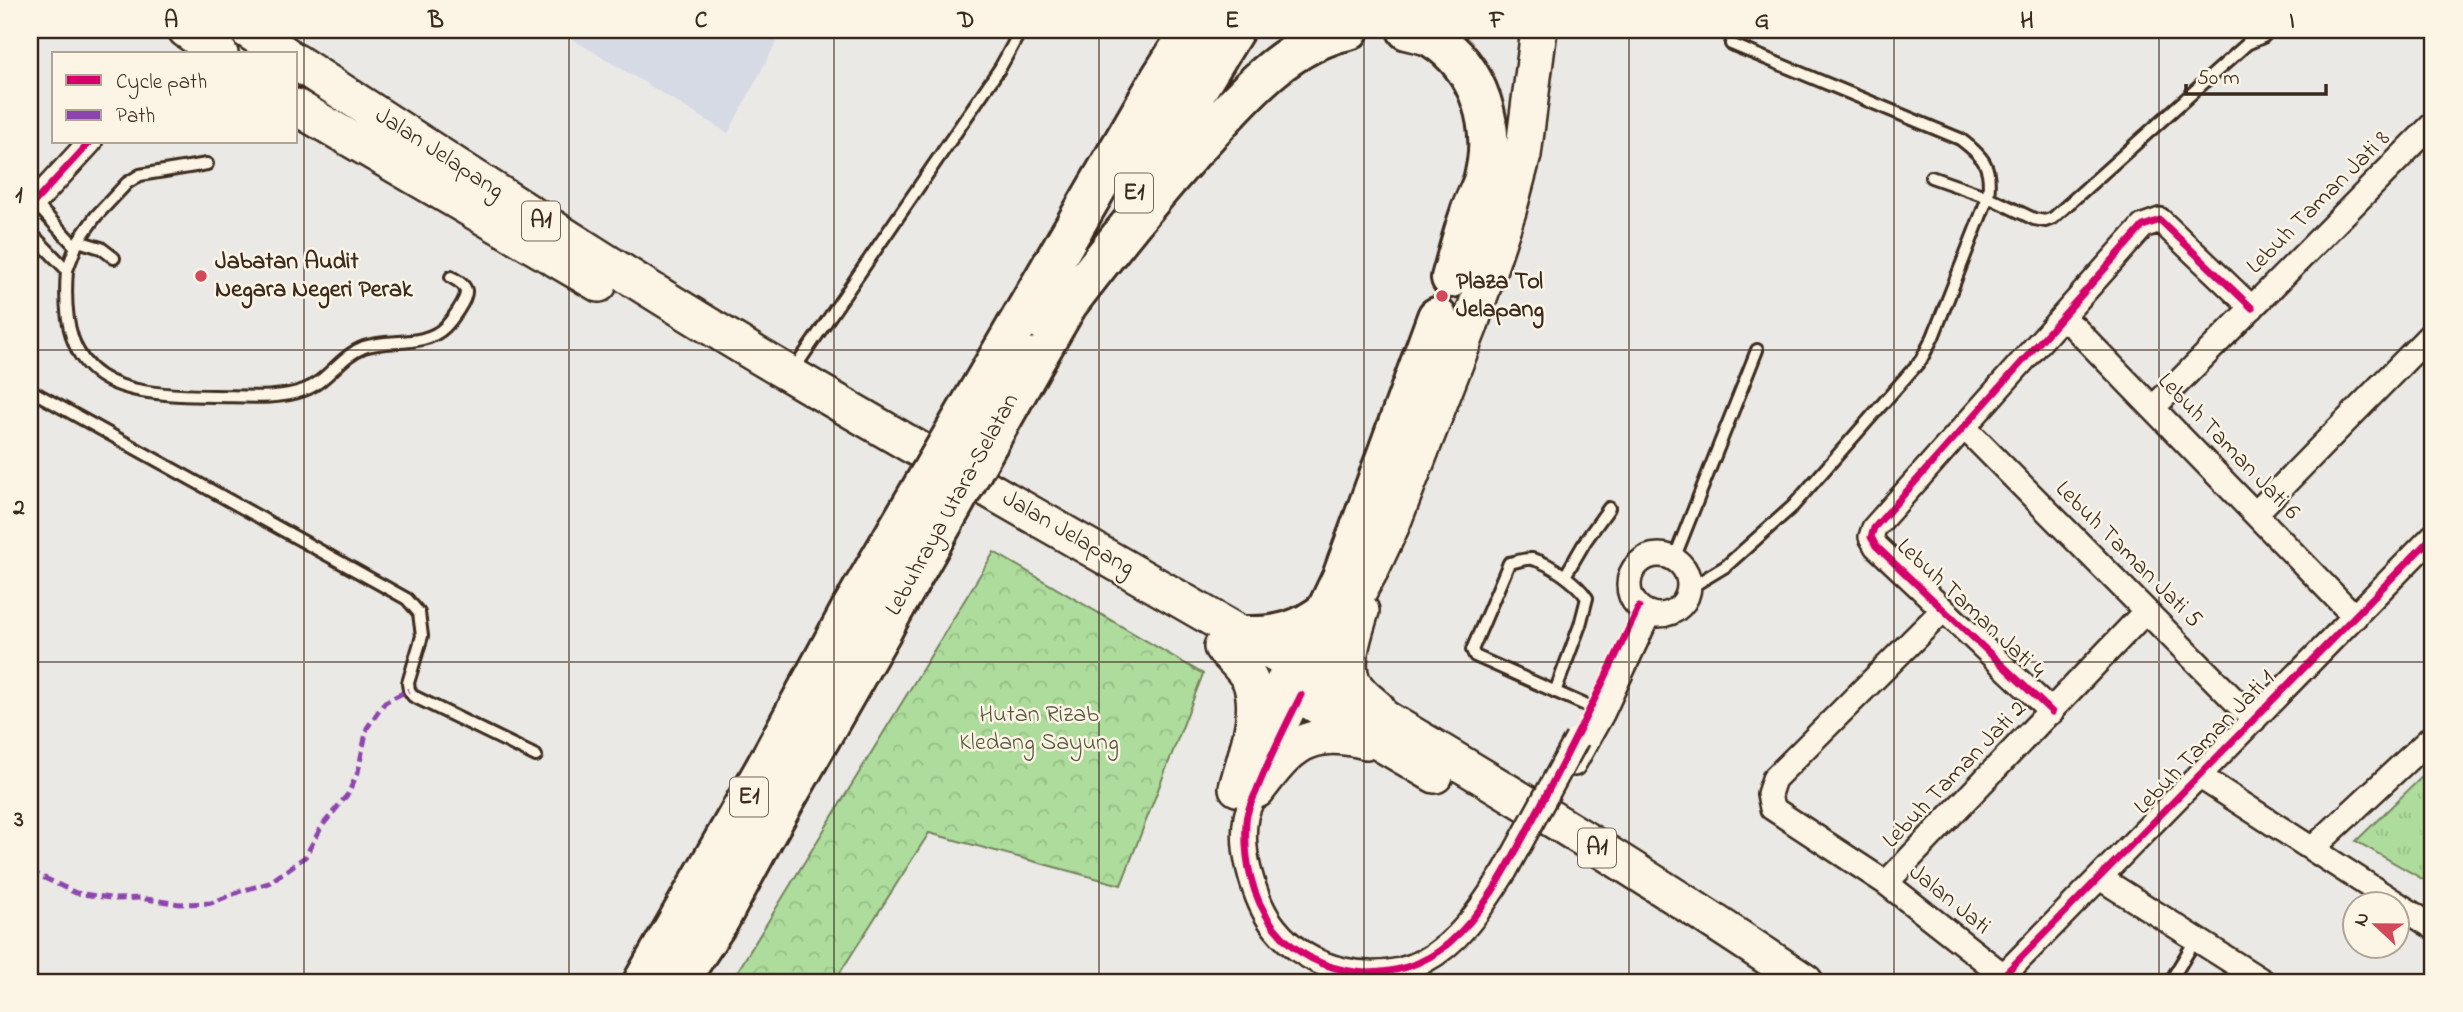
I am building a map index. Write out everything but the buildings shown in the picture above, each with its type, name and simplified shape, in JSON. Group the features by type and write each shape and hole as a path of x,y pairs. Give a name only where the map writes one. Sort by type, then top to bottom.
{"highway":[{"name":"Lebuhraya Utara–Selatan","path":"678,982 720,919 884,627 1160,79 1191,30"},
{"name":"Lebuhraya Utara–Selatan","path":"643,982 851,610 1026,342 1067,305 1234,30"},
{"path":"1067,305 1142,208 1253,85 1292,54 1330,34 1349,30"},
{"path":"1407,30 1432,37 1463,64 1479,91 1487,121 1488,147 1483,180 1469,214 1451,278"},
{"path":"1298,680 1342,578 1437,317"},
{"path":"1233,642 1289,632 1313,621 1326,611"}],"main road":[{"path":"186,30 217,52"},
{"path":"247,30 282,52"},
{"path":"1247,789 1281,757 1309,741 1338,735 1385,732 1353,683 1350,666 1353,636 1372,567 1416,467 1470,325 1508,211 1522,155 1539,30"},
{"name":"Jalan Jelapang","path":"298,63 587,251 1233,642 1714,920 1805,982"},
{"name":"Jalan Jelapang","path":"298,108 852,429 1233,642"},
{"path":"1298,680 1372,567"},
{"path":"1233,642 1254,694 1247,789"},
{"name":"Jalan Jelapang","path":"1385,732 1767,982"}],"street":[{"name":"Lebuh Taman Jati 8","path":"2153,408 2430,135"},
{"path":"32,204 88,144"},
{"path":"1964,426 2143,226 2160,220 2252,308"},
{"name":"Lebuh Taman Jati 6","path":"2059,321 2075,328 2355,617"},
{"path":"2256,513 2433,332"},
{"name":"Lebuh Taman Jati 4","path":"1964,426 1874,528 1871,537 1875,546 2052,712"},
{"name":"Lebuh Taman Jati 5","path":"1964,426 2254,720"},
{"name":"Lebuh Taman Jati 1","path":"2008,979 2100,878 2433,536"},
{"path":"1655,556 1674,559 1686,572 1688,589 1681,605 1658,615 1644,610 1629,590 1629,581 1638,564 1645,558 1655,556"},
{"path":"1247,789 1246,858 1252,884 1264,912 1286,940 1299,951 1328,966 1373,973 1410,967 1426,960 1460,933 1482,906 1505,870 1644,610"},
{"path":"1378,982 1406,978 1437,964 1480,925 1531,843 1602,714 1644,610"},
{"name":"Jalan Jati","path":"1943,610 1774,779 1769,794 1772,808 1886,883 2008,979"},
{"name":"Lebuh Taman Jati 2","path":"1886,883 2146,611"},
{"path":"1298,680 1247,789 1232,803 1234,858 1248,902 1258,921 1280,947 1309,967 1339,978 1365,982"},
{"path":"2312,849 2433,736"},
{"path":"2200,776 2433,927"},
{"path":"2100,878 2264,982"}],"lane":[{"path":"791,374 1000,68 1021,30"},
{"path":"2247,44 2253,30"},
{"path":"1931,177 1988,197 2034,219 2045,221 2053,218 2247,44 2263,37 2270,30"},
{"path":"1688,589 1726,566 1793,506 1921,360 1933,337 1988,197 1991,177 1986,163 1960,139 1731,44"},
{"path":"207,164 140,175 127,183 96,216 77,244 67,270 65,300 71,338 86,365 112,383 140,392 170,395 265,396 304,390 350,354 365,346 424,339 444,328 465,298 466,290 451,277"},
{"path":"32,204 77,244 101,248 114,258"},
{"path":"30,232 67,270"},
{"path":"1674,559 1757,351"},
{"path":"30,390 407,599 419,614 422,636 408,682 413,696 536,756"},
{"path":"1565,576 1609,508"},
{"path":"1555,692 1587,598 1580,588 1565,576 1531,559 1509,563 1472,650 1475,656 1555,692 1592,708"},
{"path":"2170,982 2196,939"}],"shaded area":[{"path":"557,30 783,30 728,133"}],"green space":[{"name":"Hutan Rizab Kledang Sayung","path":"994,552 1203,674 1121,885 929,833 834,982 731,982"},
{"path":"2433,766 2433,885 2356,841"}],"marked path":[{"path":"30,871 76,893 180,904 211,903 269,883 305,857 322,826 348,794 358,772 367,728 385,702 409,690"}],"cycle path":[{"path":"30,207 88,144"},
{"path":"2052,712 1876,546 1871,537 1874,528 2143,226 2160,220 2252,308"},
{"path":"2003,976 2433,536"},
{"path":"1301,695 1247,814 1248,863 1260,903 1274,927 1291,945 1312,959 1334,968 1358,972 1382,972 1406,967 1429,957 1449,943 1474,916 1496,886 1560,768 1639,607"}],"place":[{"name":"Jabatan Audit Negara Negeri Perak","path":"201,276"},
{"name":"Plaza Tol Jelapang","path":"1442,296"}]}
